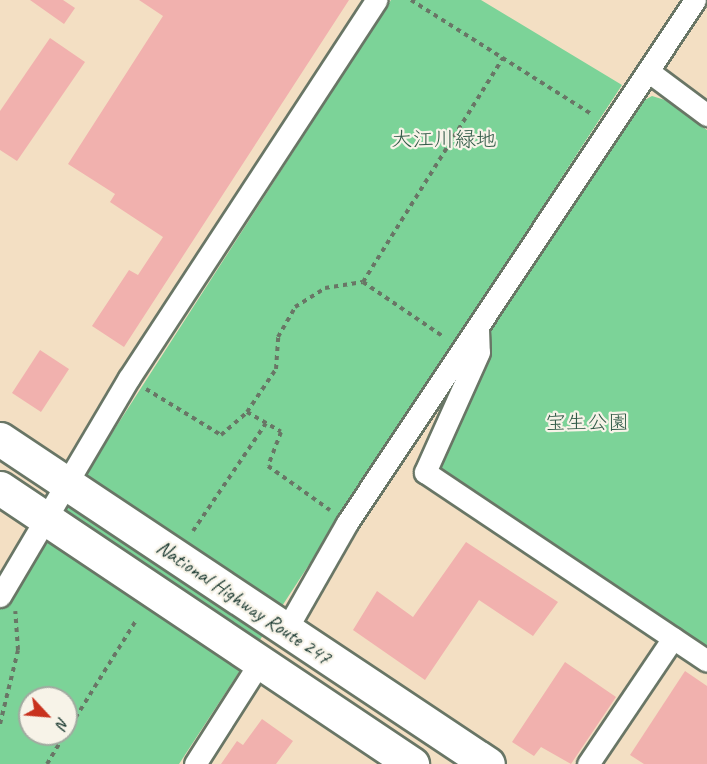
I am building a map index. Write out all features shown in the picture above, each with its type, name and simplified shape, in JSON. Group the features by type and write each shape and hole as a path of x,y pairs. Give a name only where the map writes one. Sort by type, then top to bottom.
{"highway":[{"name":"National Highway Route 247","path":"0,439 488,764"},
{"name":"National Highway Route 247","path":"0,488 412,764"}],"street":[{"path":"0,596 129,378 376,0"},
{"path":"286,630 347,523 695,0"},
{"path":"648,70 707,115"},
{"path":"478,328 479,352 425,472 707,661"},
{"path":"588,764 673,638"},
{"path":"195,764 260,662"}],"path":[{"path":"411,0 611,127"},
{"path":"363,282 503,58"},
{"path":"129,378 221,435 247,412 276,369 278,337 296,306 325,288 363,282 463,350"},
{"path":"247,412 281,432 268,466 347,523"},
{"path":"193,531 266,423"},
{"path":"0,724 18,650 13,575"},
{"path":"78,715 135,622"},
{"path":"47,764 58,746"}],"green space":[{"name":"大江川緑地","path":"391,0 481,0 622,85 179,764 0,764 0,607"},
{"name":"宝生公園","path":"652,96 665,100 707,130 707,646 436,465 490,347 491,328 639,103"}],"building":[{"path":"30,0 63,0 75,8 64,24"},
{"path":"139,0 349,0 124,347 92,326 129,270 138,275 163,237 110,202 115,194 68,164 163,16"},
{"path":"50,38 85,62 17,161 0,150 0,111"},
{"path":"40,350 69,369 41,412 12,393"},
{"path":"466,542 558,602 533,636 479,600 425,680 353,630 377,591 413,617"},
{"path":"565,662 616,697 571,764 541,747 534,756 512,742"},
{"path":"685,671 707,686 707,764 644,764 630,755"},
{"path":"262,719 293,741 276,764 221,764 237,741 243,745"}]}
